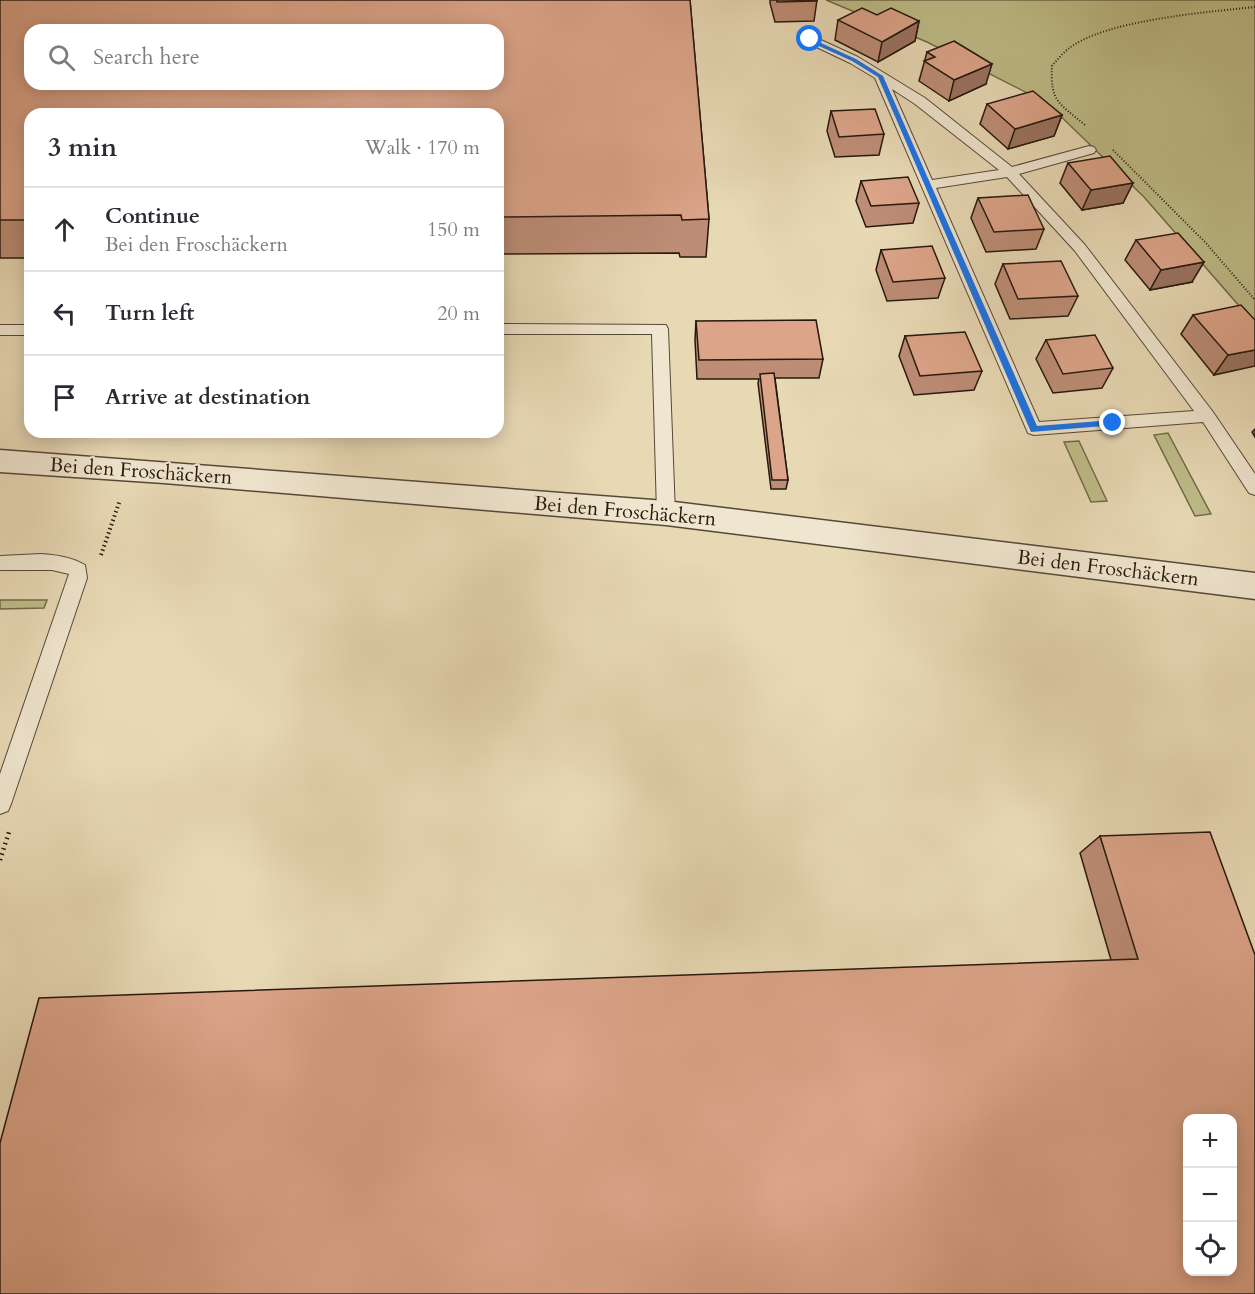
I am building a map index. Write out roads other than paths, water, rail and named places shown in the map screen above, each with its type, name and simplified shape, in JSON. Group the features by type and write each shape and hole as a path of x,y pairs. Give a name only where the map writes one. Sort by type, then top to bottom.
{"street":[{"name":"Bei den Froschäckern","path":"0,461 666,513 1253,584"}],"lane":[{"path":"810,39 854,60 920,100 1010,172 1080,248 1207,416 1255,488"},
{"path":"880,76 1034,429 1207,416"},
{"path":"928,185 1010,172 1089,150"},
{"path":"504,329 660,329 666,513"},
{"path":"0,330 24,330"},
{"path":"0,563 62,563 73,565 78,570 78,578 0,804"}]}
